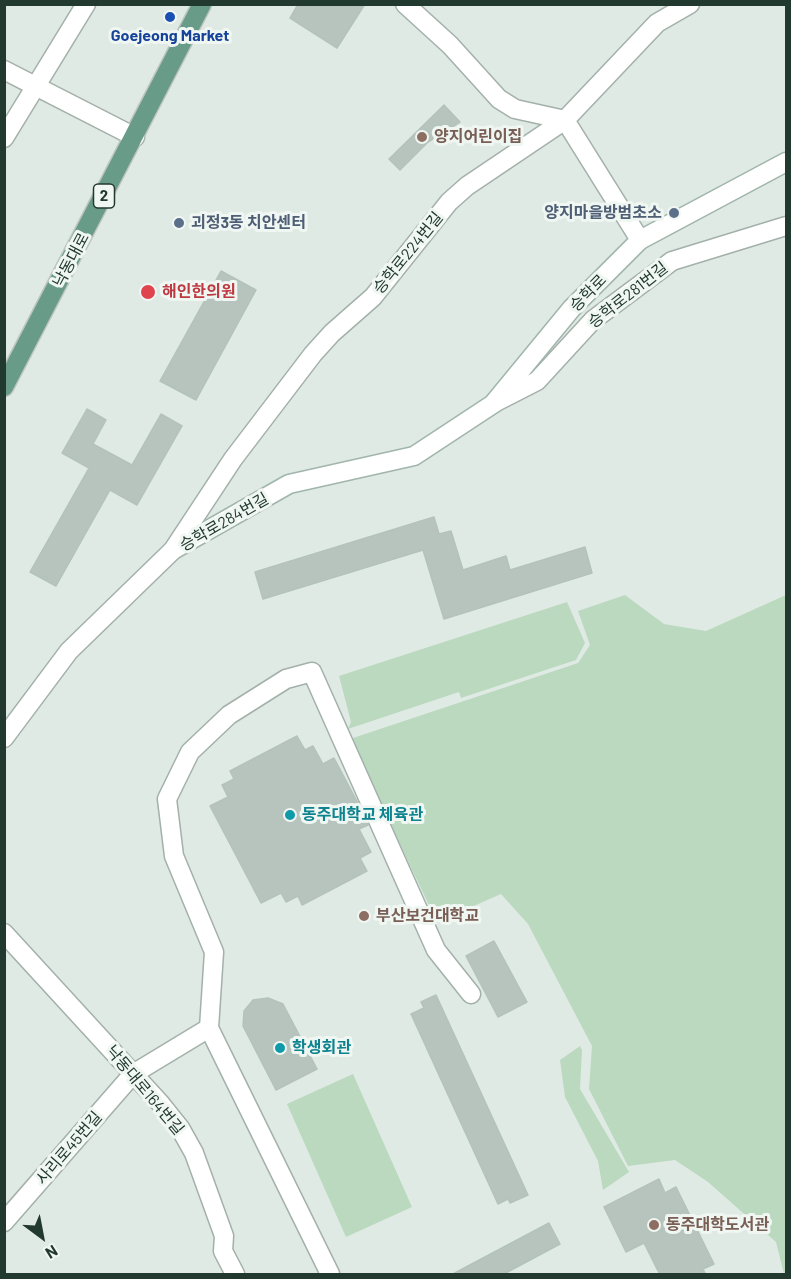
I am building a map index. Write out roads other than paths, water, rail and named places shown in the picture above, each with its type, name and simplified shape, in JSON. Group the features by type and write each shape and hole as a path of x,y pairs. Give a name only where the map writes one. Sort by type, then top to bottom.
{"main road":[{"name":"낙동대로","path":"4,387 202,4"}],"street":[{"path":"4,138 86,4"},
{"path":"405,4 450,45 499,99 515,109 565,120 640,240"},
{"name":"승학로224번길","path":"173,550 233,459 312,354 373,297 449,202 467,186 565,120 657,23 690,4"},
{"path":"4,70 135,137"},
{"name":"승학로","path":"414,456 493,404 572,308 640,240 786,162"},
{"name":"승학로281번길","path":"493,404 537,381 593,320 672,261 786,226"},
{"name":"승학로284번길","path":"4,738 69,651 173,550 289,484 414,456"},
{"path":"330,1275 209,1028 214,952 174,855 167,799 190,752 229,715 286,679 312,672 436,950 471,994"},
{"name":"낙동대로164번길","path":"4,933 180,1128 194,1153 224,1236 223,1251 235,1275"},
{"name":"사리로45번길","path":"4,1222 133,1074 209,1028"}],"place":[{"name":"Goejeong Market","path":"170,17"},
{"name":"양지어린이집","path":"422,137"},
{"name":"양지마을방범초소","path":"674,213"},
{"name":"괴정3동 치안센터","path":"179,223"},
{"name":"해인한의원","path":"148,292"},
{"name":"동주대학교 체육관","path":"290,815"},
{"name":"부산보건대학교","path":"364,916"},
{"name":"학생회관","path":"280,1048"},
{"name":"동주대학도서관","path":"654,1225"}]}
